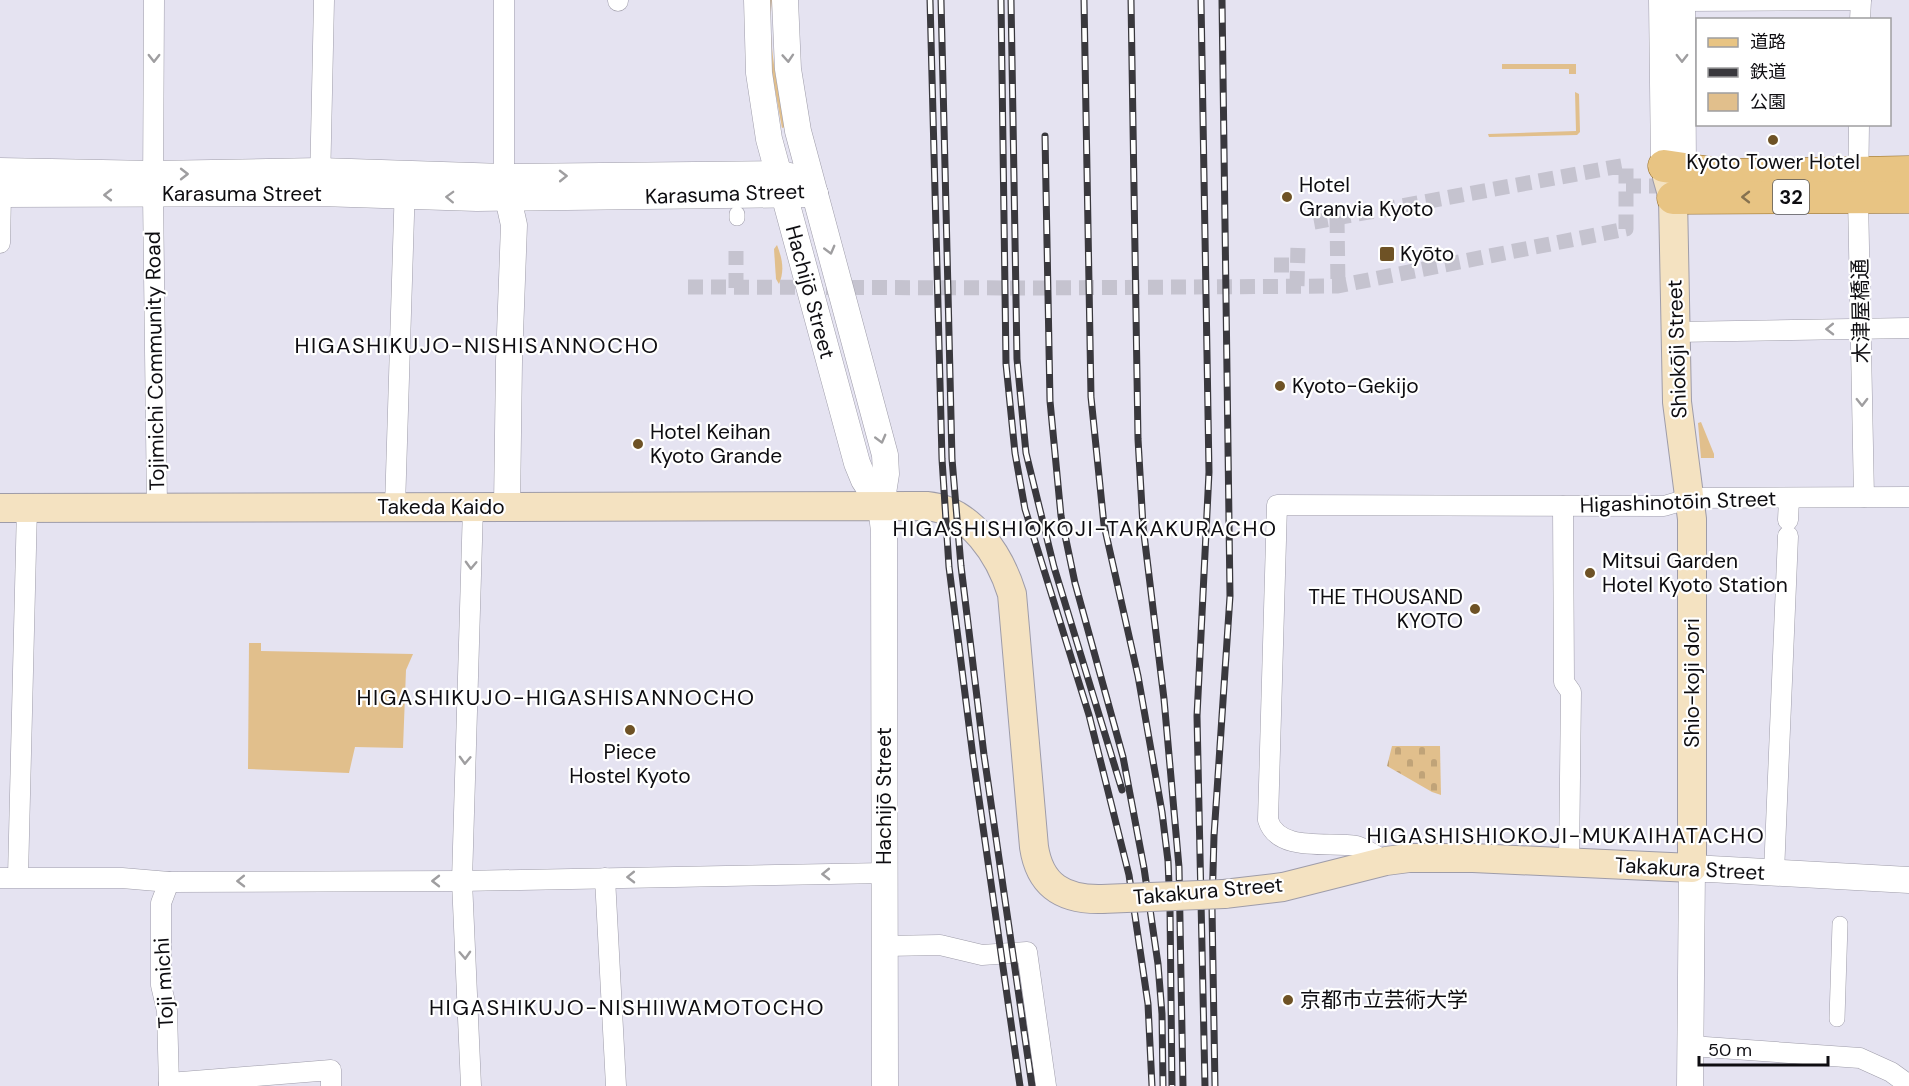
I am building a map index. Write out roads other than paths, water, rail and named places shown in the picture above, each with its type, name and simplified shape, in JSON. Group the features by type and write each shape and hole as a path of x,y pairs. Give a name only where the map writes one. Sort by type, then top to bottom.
{"main road":[{"name":"32","path":"1673,168 1725,175 1859,185 1909,197"},
{"name":"Shiokōji Street","path":"1673,168 1678,411 1691,498"},
{"name":"32","path":"1673,198 1859,185 1909,172"},
{"name":"Shio-koji dori","path":"1691,498 1692,868"},
{"name":"Takeda Kaido","path":"14,508 881,506"},
{"name":"Takakura Street","path":"881,506 927,506 950,511 978,534 995,553 1006,573 1012,594 1035,857 1044,876 1058,890 1078,899 1254,892 1386,861 1433,857 1692,868"}],"street":[{"name":"Tojimichi Community Road","path":"154,0 153,184 157,506"},
{"path":"320,182 324,0"},
{"path":"504,0 506,188 514,225 507,506"},
{"name":"Hachijō Street","path":"757,0 759,73 769,139 857,463 864,480 881,506"},
{"name":"Hachijō Street","path":"785,0 793,104 885,455 886,474 881,506 884,531 885,1086"},
{"path":"1675,0 1861,0 1860,18"},
{"name":"Shiokōji Street","path":"1673,168 1675,0"},
{"name":"木津屋橋通","path":"1859,126 1864,497"},
{"name":"Karasuma Street","path":"0,186 320,182 506,188 781,184 815,194"},
{"path":"395,507 404,185"},
{"path":"0,186 0,243"},
{"path":"1676,332 1909,328"},
{"name":"Higashinotōin Street","path":"1386,861 1357,846 1286,840 1278,836 1269,824 1267,796 1277,505 1664,506 1691,498 1909,497"},
{"path":"1774,873 1789,499"},
{"path":"1563,506 1564,681 1571,692 1569,863"},
{"path":"471,1086 462,881 473,507"},
{"path":"14,508 9,877 122,878 169,882 462,881 885,873"},
{"path":"1690,1086 1692,868"},
{"name":"Takakura Street","path":"1692,868 1909,880"},
{"path":"605,878 616,1086"},
{"name":"Toji michi","path":"169,882 161,903 161,985 167,1011 169,1084"},
{"path":"1837,1019 1840,924"},
{"path":"885,946 940,945 982,955 1027,952 1046,1086"},
{"path":"1690,1046 1860,1058 1891,1072 1909,1085"},
{"path":"169,1084 331,1070 331,1086"}],"tunnel":[{"path":"688,287 1338,286 1626,229 1626,165 1314,222"},
{"path":"1626,186 1673,186"},
{"path":"1337,218 1338,286"},
{"path":"1297,286 1298,245"},
{"path":"736,251 736,288"},
{"path":"1274,265 1297,265"}],"railway":[{"path":"930,0 942,459 949,567 973,757 1020,1086"},
{"path":"941,0 952,459 961,566 984,755 1032,1086"},
{"path":"1001,0 1006,364 1015,453 1025,509 1089,715 1129,875 1148,1004 1152,1086"},
{"path":"1011,0 1017,359 1026,453 1054,567 1122,790"},
{"path":"1084,0 1091,397 1104,525 1138,676 1162,812 1168,861 1172,1086"},
{"path":"1131,0 1138,439 1143,526 1164,699 1179,867 1183,1086"},
{"path":"1201,0 1209,472 1197,716 1205,1086"},
{"path":"1215,1086 1212,908 1214,836 1230,596 1222,0"},
{"path":"1045,136 1050,401 1061,516 1075,583 1123,757 1144,868 1158,964 1162,1014 1163,1086"}],"place":[{"name":"Kyoto Tower Hotel","path":"1773,140"},
{"name":"Hotel Granvia Kyoto","path":"1287,197"},
{"name":"Kyōto","path":"1387,254"},
{"name":"Kyoto-Gekijo","path":"1280,386"},
{"name":"Hotel Keihan Kyoto Grande","path":"638,444"},
{"name":"Mitsui Garden Hotel Kyoto Station","path":"1590,573"},
{"name":"THE THOUSAND KYOTO","path":"1475,609"},
{"name":"Piece Hostel Kyoto","path":"630,730"},
{"name":"京都市立芸術大学","path":"1288,1000"}],"district":[{"name":"HIGASHIKUJO-NISHISANNOCHO","path":"477,345"},
{"name":"HIGASHISHIOKOJI-TAKAKURACHO","path":"1085,528"},
{"name":"HIGASHIKUJO-HIGASHISANNOCHO","path":"556,697"},
{"name":"HIGASHISHIOKOJI-MUKAIHATACHO","path":"1566,835"},
{"name":"HIGASHIKUJO-NISHIIWAMOTOCHO","path":"627,1007"}]}
